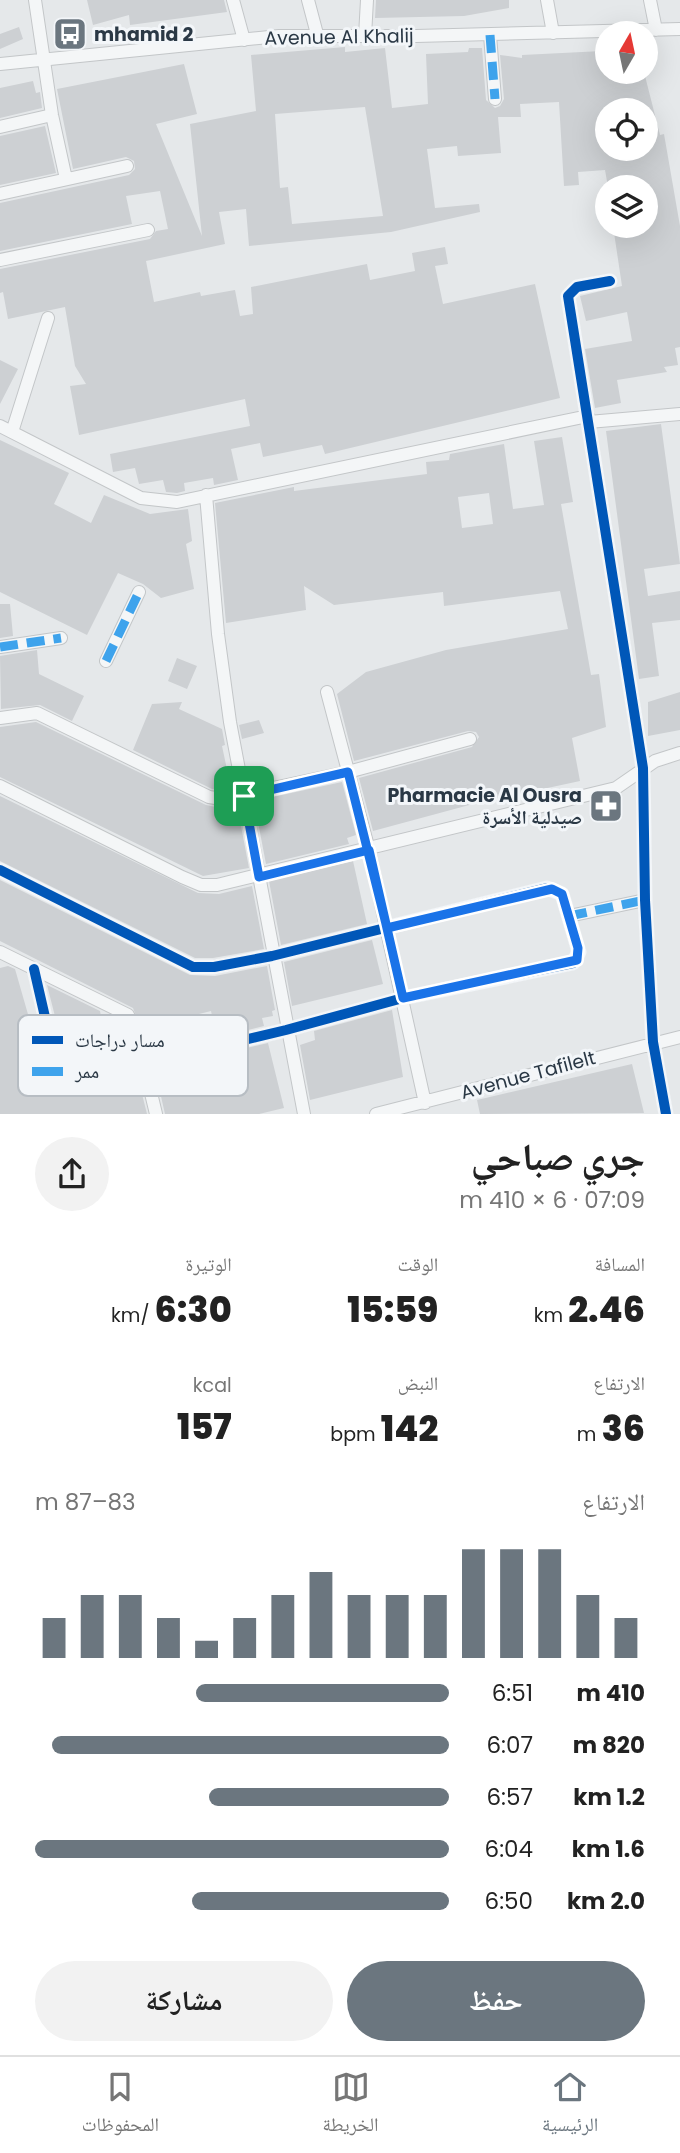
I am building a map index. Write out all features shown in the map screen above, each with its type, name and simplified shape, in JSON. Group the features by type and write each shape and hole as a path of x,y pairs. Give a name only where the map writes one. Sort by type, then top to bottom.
{"street":[{"path":"34,0 52,115 66,178"},
{"path":"233,0 244,40"},
{"path":"308,0 317,34"},
{"path":"365,36 367,0"},
{"path":"547,0 553,33"},
{"path":"650,0 654,21"},
{"name":"Avenue Al Khalij","path":"658,30 680,29"},
{"name":"Avenue Al Khalij","path":"0,64 317,34 365,36 595,32"},
{"path":"490,35 495,99"},
{"path":"0,127 52,115"},
{"path":"0,194 127,166"},
{"path":"0,260 148,230"},
{"path":"610,281 577,287 568,296 643,768 645,900 653,1042 666,1114"},
{"path":"48,318 6,429 141,498 177,502 589,419 680,414"},
{"path":"206,495 218,634 272,956 304,1114"},
{"path":"106,661 139,592"},
{"path":"0,647 61,638"},
{"path":"327,692 369,850 425,1102"},
{"path":"0,718 37,712 209,797 222,799 348,772 470,739"},
{"path":"0,786 201,885 217,885 259,877 616,788 643,768 680,753"},
{"path":"0,870 193,967 214,967 272,956 547,888 560,891 579,952 573,962 403,998 248,1039"},
{"path":"569,916 645,900"},
{"path":"0,952 128,1015"},
{"path":"34,969 45,1015"},
{"name":"Avenue Tafilelt","path":"376,1114 680,1037"},
{"path":"152,1096 156,1114"}],"building":[{"path":"87,0 224,0 227,12 130,25 129,15 93,25"},
{"path":"376,0 509,0 509,8 464,16 375,18"},
{"path":"19,27 23,39 0,49 0,34"},
{"path":"345,47 345,52 385,48 392,108 428,104 426,54 468,52 469,48 482,48 486,100 495,108 500,106 504,99 500,55 522,58 522,55 595,51 595,84 647,84 651,98 595,98 595,161 658,161 658,127 660,135 664,134 680,226 680,347 675,348 678,365 664,367 667,372 617,380 621,403 595,408 585,349 632,341 627,312 586,321 580,296 622,286 615,238 658,238 658,175 606,175 605,170 578,172 579,185 564,186 559,102 520,104 521,117 498,117 501,153 458,156 457,146 427,149 435,208 479,204 480,212 391,232 249,246 246,209 219,212 225,244 146,261 154,302 200,292 201,296 235,290 240,316 253,314 251,287 367,264 370,280 415,271 412,253 445,247 448,264 435,266 443,304 535,284 560,398 325,454 322,445 263,457 260,443 231,449 238,480 214,485 213,478 184,483 185,491 177,493 166,492 163,480 139,484 135,468 113,472 110,454 250,426 245,399 79,435 70,386 86,384 75,366 65,307 8,319 3,292 0,293 0,269 150,239 156,231 168,229 160,191 126,196 132,224 0,251 0,203 129,175 135,169 134,161 126,157 73,169 57,89 184,64 197,114 156,124 202,236 190,124 256,111 251,55","holes":["365,107 383,216 292,224 288,187 280,188 275,114"]},
{"path":"33,81 36,93 40,92 42,108 0,118 0,88"},
{"path":"45,126 56,173 0,185 0,136"},
{"path":"0,360 18,369 0,404"},
{"path":"661,424 680,564 644,569 648,596 680,591 680,620 652,623 659,676 639,679 606,431"},
{"path":"562,437 573,502 561,504 591,675 599,674 606,727 572,738 580,781 473,804 373,831 359,778 472,747 479,737 476,732 468,731 354,761 337,694 366,672 446,650 568,629 560,591 444,606 443,592 334,605 304,586 306,610 226,623 215,503 294,487 294,491 427,474 426,462 449,460 450,454 504,444 513,509 544,505 534,441","holes":["489,493 493,524 462,528 458,497"]},
{"path":"0,440 69,473 54,504 91,523 104,495 150,514 188,509 192,541 186,544 194,589 161,598 143,584 118,573 87,635 0,592"},
{"path":"0,604 10,604 13,636 0,638"},
{"path":"37,650 39,674 84,696 72,721 40,705 1,709 0,656"},
{"path":"177,658 197,666 187,689 168,681"},
{"path":"680,692 680,730 648,736 648,702"},
{"path":"182,702 179,709 222,729 225,745 222,746 231,788 212,789 133,750 152,704"},
{"path":"259,720 264,733 242,739 239,725"},
{"path":"36,722 206,805 221,808 237,805 249,868 203,876 0,777 0,727"},
{"path":"342,782 356,835 347,838 349,844 266,864 254,801"},
{"path":"0,796 198,893 219,894 252,886 264,949 213,958 195,958 0,861"},
{"path":"353,861 367,924 281,945 269,881"},
{"path":"0,880 190,975 215,976 267,966 275,1010 272,1011 273,1016 262,1018 264,1026 248,1030 248,1015 212,1015 211,1011 195,1015 136,1015 133,1008 0,941"},
{"path":"372,940 383,984 292,1006 284,962"},
{"path":"8,966 15,969 28,1015 18,1015 18,1096 142,1096 147,1114 0,1114 0,968"},
{"path":"47,985 100,1011 101,1015 55,1015"},
{"path":"392,1010 403,1077 310,1100 300,1045 315,1040 314,1031"},
{"path":"268,1043 284,1108 259,1114 165,1114 161,1096 248,1096 248,1048"},
{"path":"632,1064 644,1113 480,1114 477,1100"}],"marked path":[{"path":"490,35 495,99"},
{"path":"106,661 139,592"},
{"path":"0,647 61,638"},
{"path":"569,916 645,900"}],"cycle path":[{"path":"610,281 577,287 568,296 643,768 645,900 653,1042 666,1114"},
{"path":"0,870 193,967 214,967 272,956 547,888 562,894 579,952 573,963 403,998 248,1039"},
{"path":"34,969 45,1015"}],"place":[{"name":"mhamid 2","path":"70,34"},
{"name":"Pharmacie Al Ousra صيدلية الأسرة","path":"606,806"}],"route":[{"path":"244,796 259,877 369,850 403,998 577,960 578,948 562,894 547,888 387,928 369,850 348,772 244,796"}]}
